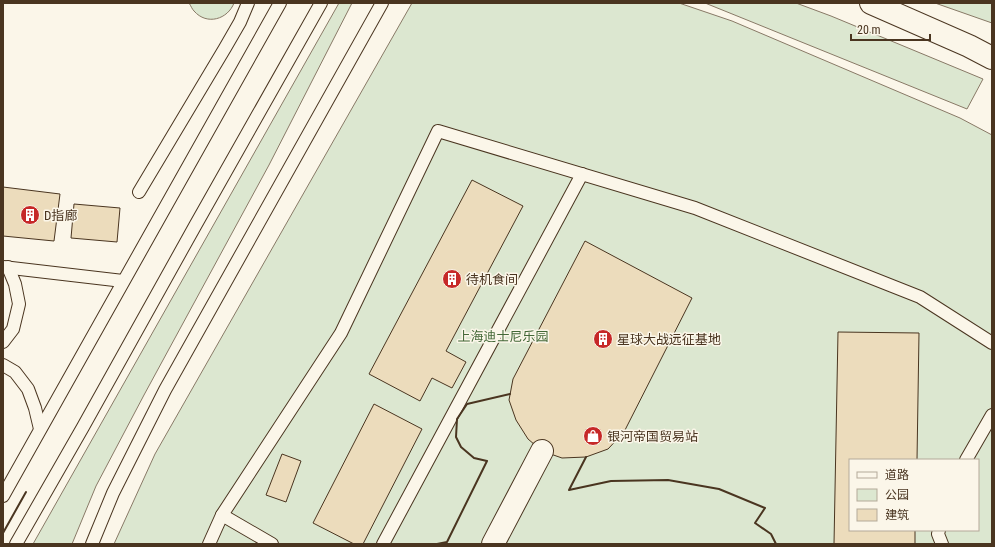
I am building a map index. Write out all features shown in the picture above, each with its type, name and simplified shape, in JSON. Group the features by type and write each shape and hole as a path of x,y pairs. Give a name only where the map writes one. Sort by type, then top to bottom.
{"street":[{"path":"871,3 969,46 992,58"},
{"path":"493,544 542,451"}],"lane":[{"path":"139,192 240,22 248,3"},
{"path":"5,490 280,3"},
{"path":"16,544 321,3"},
{"path":"92,544 113,493 165,390 382,3"},
{"path":"209,544 222,515 341,333 438,131 695,208 920,297 992,342"},
{"path":"383,544 582,174"},
{"path":"6,267 123,281"},
{"path":"3,342 13,328 19,304 15,284 6,267"},
{"path":"3,365 15,372 28,389 35,408 40,429"},
{"path":"967,459 992,415"},
{"path":"222,515 272,544"},
{"path":"939,531 938,534 942,544"}],"green space":[{"path":"189,3 234,3 231,9 222,17 211,19 199,16"},
{"path":"339,3 352,3 269,165 96,486 72,544 33,544"},
{"name":"上海迪士尼乐园","path":"412,3 679,3 732,21 960,118 992,135 992,544 114,544 155,454"},
{"path":"705,3 796,3 983,79 967,109"},
{"path":"935,3 990,3 992,4 992,23"}],"building":[{"name":"待机食间","path":"472,180 523,206 446,351 466,362 452,388 432,378 420,401 369,374"},
{"name":"D指廊","path":"3,187 60,194 54,241 3,236"},
{"path":"74,204 120,208 117,242 71,238"},
{"name":"星球大战远征基地","path":"585,241 692,298 624,432 608,449 586,457 562,458 542,451 528,439 516,420 509,400 513,379"},
{"path":"838,332 919,333 917,459 849,459 849,531 915,531 915,544 834,544"},
{"path":"374,404 422,429 363,544 354,544 313,523"},
{"path":"282,454 301,461 286,502 266,495"}],"wall":[{"path":"437,544 447,542 487,461 474,458 461,447 456,437 457,419 467,404 510,394"},
{"path":"586,457 569,490 611,481 668,480 719,489 765,508 755,523 771,534 776,544"},
{"path":"3,533 26,492"}],"place":[{"name":"D指廊","path":"30,215"},
{"name":"待机食间","path":"452,279"},
{"name":"星球大战远征基地","path":"603,339"},
{"name":"银河帝国贸易站","path":"593,436"}]}
